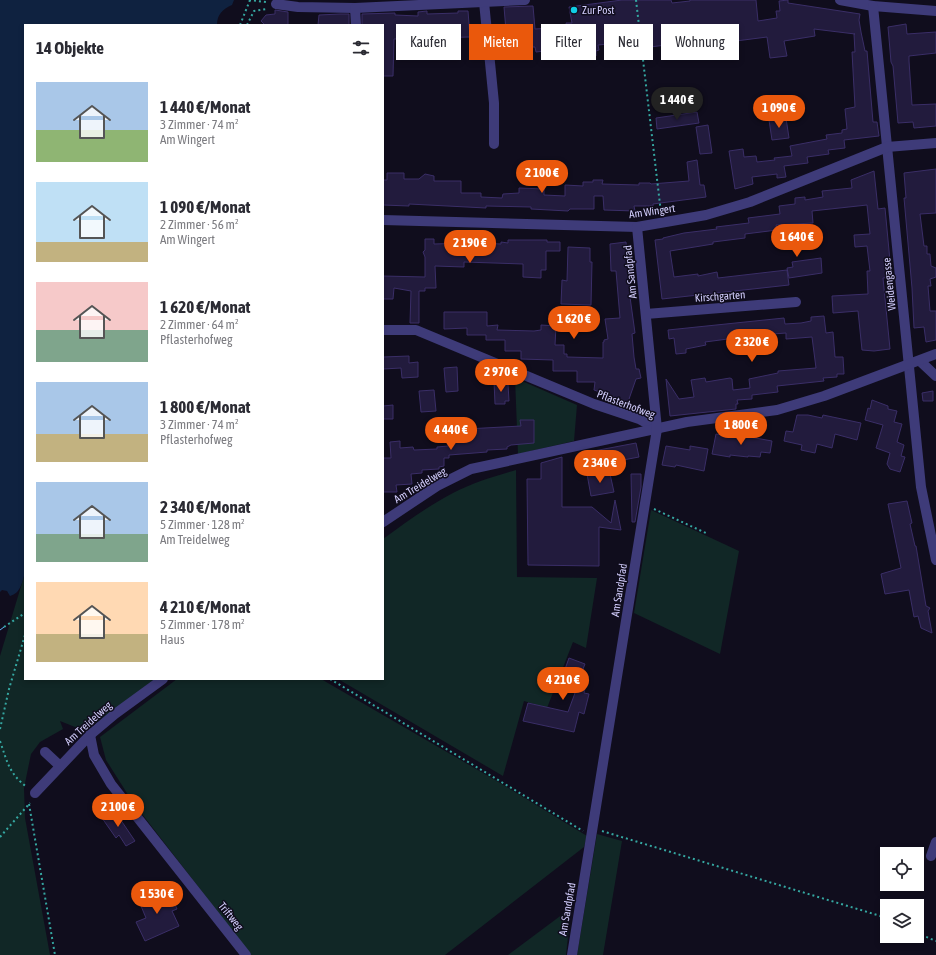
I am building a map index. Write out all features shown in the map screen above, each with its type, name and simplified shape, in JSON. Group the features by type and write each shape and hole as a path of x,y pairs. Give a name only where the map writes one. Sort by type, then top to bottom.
{"street":[{"path":"274,3 298,7 355,8 391,3 525,0"},
{"path":"840,0 874,6 904,4 936,11"},
{"path":"484,2 494,103 494,144"},
{"name":"Weidengasse","path":"874,6 886,147 922,487 936,560"},
{"path":"355,8 356,24"},
{"name":"Am Wingert","path":"384,220 637,227 706,215 750,202 886,147 936,143"},
{"name":"Am Sandpfad","path":"572,955 657,429 637,227"},
{"name":"Kirschgarten","path":"646,314 796,302"},
{"name":"Pflasterhofweg","path":"384,330 416,330 594,404 639,419 657,429 687,422 777,410 824,396 936,354"},
{"path":"920,361 936,376"},
{"name":"Am Treidelweg","path":"384,521 436,486 471,469 657,429"},
{"name":"Am Treidelweg","path":"35,792 90,735 115,714 162,680"},
{"name":"Triftweg","path":"90,735 94,755 111,784 246,955"},
{"path":"45,752 60,766"},
{"path":"931,856 936,842"}],"path":[{"path":"240,24 250,0 274,3 271,9 254,11 248,24"},
{"path":"636,0 662,222"},
{"path":"645,505 708,534"},
{"path":"4,627 24,614"},
{"path":"0,729 9,689 24,638"},
{"path":"332,680 510,787 593,832 880,916"},
{"path":"0,741 11,773 35,792"},
{"path":"0,837 29,804 56,955"},
{"path":"924,935 936,941"}],"green space":[{"path":"515,378 577,405 574,441 518,454"},
{"path":"516,470 517,577 597,578 586,648 573,642 547,708 524,701 503,776 340,680 384,680 384,538 444,498 460,489"},
{"path":"651,510 739,551 720,654 634,613"},
{"path":"24,576 24,680 154,680 85,731 60,721 63,729 40,742 31,754 24,788 25,818 50,955 0,955 0,656"},
{"path":"176,680 323,680 502,784 587,836 584,847 445,955 251,955 132,801 106,760 100,737"},
{"path":"597,834 622,841 603,955 577,955"},
{"path":"571,908 566,955 508,955"}],"water":[{"path":"0,0 234,0 232,5 223,10 219,15 217,24 24,24 24,576 19,590 14,595 10,596 7,591 2,590 0,592"}],"building":[{"path":"622,0 671,0 672,3 690,0 756,0 758,21 777,18 776,11 780,11 779,1 788,0 788,3 860,14 859,20 861,32 865,51 867,51 873,122 877,122 879,136 844,140 845,148 828,150 829,154 807,157 808,163 784,166 786,177 777,178 777,174 752,177 753,184 735,189 729,151 743,149 744,157 756,156 757,162 775,160 774,158 792,156 790,146 827,139 826,135 842,133 842,130 847,129 845,109 855,107 852,52 855,52 855,34 814,29 815,36 784,41 787,56 770,58 767,37 739,41 739,24 661,24 661,46 653,47 653,24 604,24 604,44 598,45 599,50 596,51 596,24 566,24 572,23 569,7"},
{"path":"533,6 535,29 541,29 541,51 536,52 535,47 533,47 533,24 505,24 504,7"},
{"path":"275,10 288,12 288,24 264,24 261,21 266,15 275,14"},
{"path":"427,11 427,14 458,13 458,11 468,11 469,37 461,37 461,24 396,24 393,76 384,76 384,24 362,24 362,14 395,13 395,15 418,16 418,12"},
{"path":"349,14 349,24 318,24 319,15"},
{"path":"906,24 907,34 936,32 936,53 909,56 909,61 912,105 936,104 936,126 914,128 913,122 898,123 888,27"},
{"path":"697,112 699,123 657,129 656,118"},
{"path":"786,118 789,138 772,140 769,120"},
{"path":"708,125 712,153 700,154 696,127"},
{"path":"697,160 700,185 704,185 706,197 653,204 653,206 634,206 635,211 604,210 603,196 594,196 594,209 570,209 568,211 531,209 531,207 486,206 486,208 409,204 409,206 384,205 384,180 387,180 387,173 404,173 404,179 419,179 425,174 434,176 434,181 461,181 461,193 481,193 481,197 502,198 503,194 519,193 519,188 544,189 544,195 565,196 565,185 583,186 583,182 593,182 593,180 603,180 602,184 639,185 639,183 651,184 689,181 687,162"},
{"path":"936,169 936,213 920,214 924,246 927,246 927,254 930,254 931,266 936,268 936,277 930,279 931,286 928,286 930,311 936,311 936,340 926,342 924,327 914,328 904,198 906,198 904,173"},
{"path":"874,171 878,209 885,208 892,277 883,278 890,349 874,351 862,350 858,311 833,313 832,296 868,294 867,271 870,271 867,246 855,247 854,235 870,234 867,205 812,211 813,223 776,225 777,230 745,234 745,238 713,242 713,244 670,251 674,277 698,274 698,276 717,272 718,278 787,270 789,285 662,299 655,240 684,233 717,229 716,227 749,223 748,218 780,214 779,206 795,204 795,198 805,197 805,200 823,197 822,191 852,188 851,180"},
{"path":"425,239 434,239 434,244 468,243 468,240 478,240 478,243 501,244 501,242 508,243 508,240 547,240 547,242 560,242 560,251 546,251 546,270 541,270 541,278 523,277 523,264 464,262 464,267 435,266 436,288 425,288 425,291 419,291 419,323 410,323 411,291 394,288 393,299 384,299 384,276 425,277 425,257 423,252 425,250"},
{"path":"626,242 630,297 635,333 632,334 634,357 636,369 639,369 641,378 636,379 628,402 594,390 595,382 577,382 577,371 553,371 553,360 521,359 521,351 505,351 505,340 486,340 486,335 467,335 467,328 444,329 444,312 487,312 487,326 498,325 497,330 534,331 541,330 541,325 556,326 555,345 564,345 564,354 567,354 567,357 603,358 603,342 604,340 608,339 605,319 620,318 616,271 611,271 610,244"},
{"path":"568,247 590,248 590,262 592,262 591,305 561,304 562,280 567,281"},
{"path":"821,258 822,273 789,278 787,268 793,267 792,262"},
{"path":"824,316 826,333 833,332 835,357 843,357 844,374 837,374 837,377 823,378 824,381 777,386 778,392 752,395 752,399 737,400 738,404 736,404 736,409 670,416 666,379 679,399 694,397 691,380 705,378 706,382 730,378 732,379 733,390 750,388 749,379 778,373 778,371 816,368 812,337 786,339 786,333 759,335 759,337 743,339 743,337 705,342 706,345 686,349 686,353 676,354 674,338 669,339 668,330 784,318 785,324 801,323 811,321 811,317"},
{"path":"409,356 409,363 418,362 418,377 402,378 401,368 384,369 384,357"},
{"path":"457,367 458,391 446,392 444,368"},
{"path":"494,381 504,381 504,384 508,384 509,401 505,401 505,404 495,404"},
{"path":"434,390 436,411 421,412 419,391"},
{"path":"933,391 933,401 923,401 922,393"},
{"path":"872,400 888,406 888,409 897,411 894,422 902,424 897,442 904,445 901,456 905,457 900,472 890,469 887,464 890,453 876,448 883,425 865,420"},
{"path":"393,405 393,419 384,419 384,406"},
{"path":"797,415 808,415 822,418 823,415 861,423 857,440 835,434 832,448 817,444 815,453 801,450 802,445 784,441 786,431 793,432"},
{"path":"520,420 534,420 534,443 511,445 507,447 507,449 487,450 487,452 449,455 449,458 444,458 444,466 439,467 439,469 422,470 422,473 411,474 412,484 396,485 397,492 384,492 384,458 391,458 390,442 400,441 400,448 413,447 414,450 437,449 437,447 448,446 448,430 521,426"},
{"path":"716,434 738,438 739,435 772,441 770,453 761,452 760,457 730,455 730,457 712,454"},
{"path":"636,443 639,457 586,467 583,453"},
{"path":"666,446 690,450 690,446 708,449 704,471 676,465 675,467 662,465"},
{"path":"562,457 562,507 592,507 611,523 615,500 621,530 599,527 599,566 528,565 527,479 541,479 541,463"},
{"path":"587,474 610,474 614,492 591,496"},
{"path":"631,474 641,474 641,487 635,522 632,522"},
{"path":"907,501 926,606 930,608 928,611 932,633 921,628 918,616 914,617 909,590 885,594 881,574 901,568 888,504"},
{"path":"569,658 585,664 581,674 588,676 584,693 589,694 584,714 579,712 574,732 523,721 528,703 568,712 575,693 559,686"},
{"path":"114,810 135,841 126,846 119,835 116,838 102,818"},
{"path":"161,891 162,894 169,891 177,909 172,911 179,926 145,941 136,922 146,918 139,901"}],"ferry route":[{"path":"0,630 4,627"}],"place":[{"name":"Zur Post","path":"574,10"}]}
